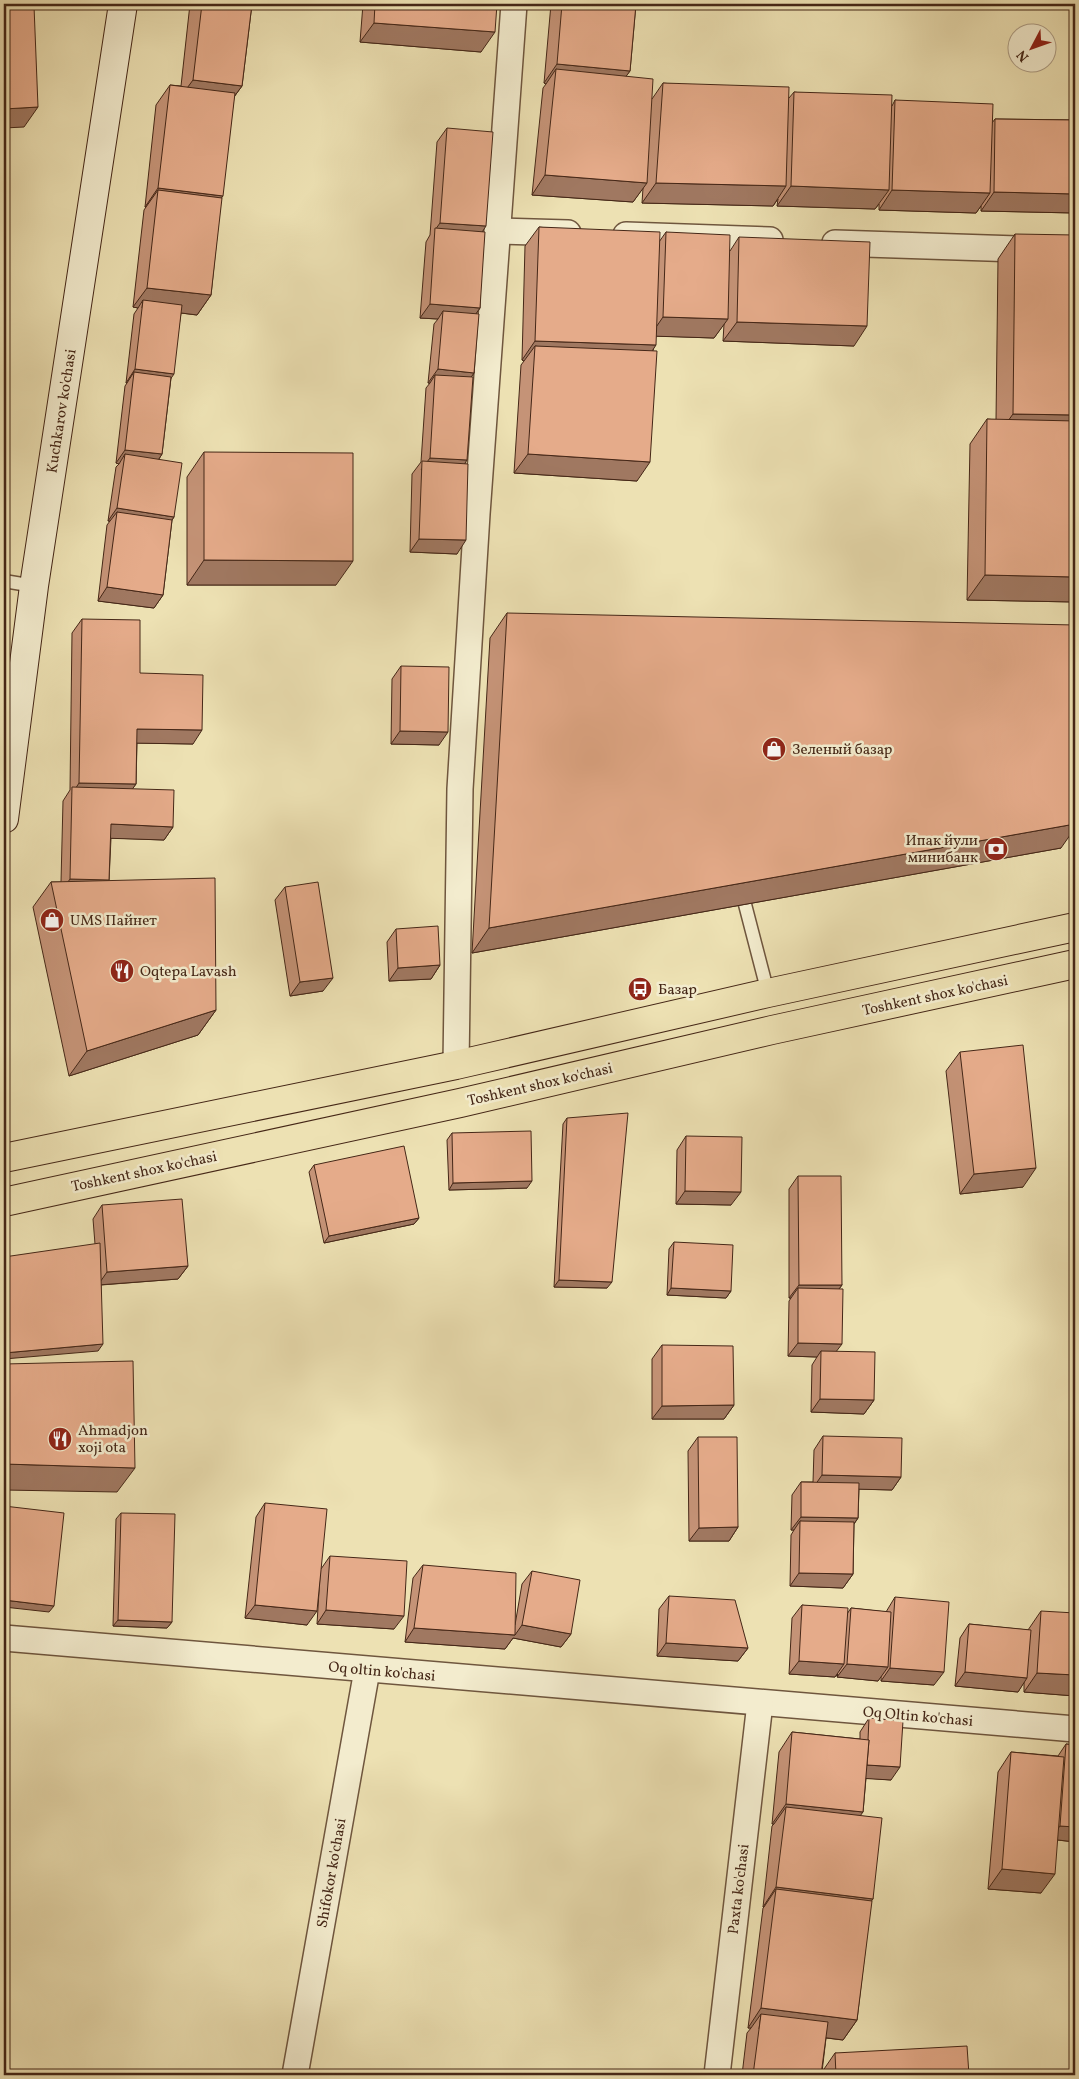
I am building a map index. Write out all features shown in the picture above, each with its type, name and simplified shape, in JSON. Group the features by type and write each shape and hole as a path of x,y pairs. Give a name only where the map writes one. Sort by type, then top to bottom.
{"main road":[{"name":"Kuchkarov ko'chasi","path":"4,819 34,586 124,4"},
{"path":"4,1158 456,1065 768,993 1075,927"},
{"name":"Toshkent shox ko'chasi","path":"4,1202 460,1103 762,1032 1075,964"}],"street":[{"path":"456,1065 460,789 514,4"},
{"path":"497,231 1075,251"},
{"name":"Oq oltin ko'chasi","path":"4,1638 760,1703"},
{"name":"Shifokor ko'chasi","path":"295,2075 366,1670"},
{"name":"Oq Oltin ko'chasi","path":"760,1703 1075,1729"},
{"name":"Paxta ko'chasi","path":"717,2075 760,1703"}],"lane":[{"path":"4,581 34,586"},
{"path":"739,880 768,993"}],"building":[{"path":"202,4 252,4 242,86 193,80"},
{"path":"375,4 497,4 495,32 374,23"},
{"path":"562,4 636,4 630,71 557,64"},
{"path":"34,6 38,107 4,109 4,7"},
{"path":"556,69 653,79 647,183 545,175"},
{"path":"663,83 789,87 786,186 656,183"},
{"path":"170,85 235,93 223,196 158,188"},
{"path":"794,92 892,95 889,190 791,186"},
{"path":"895,100 993,104 990,193 892,190"},
{"path":"995,119 1075,120 1075,194 994,192"},
{"path":"447,128 493,132 486,226 440,223"},
{"path":"158,190 222,198 211,295 147,288"},
{"path":"539,227 660,232 656,345 535,341"},
{"path":"435,228 485,232 480,308 430,304"},
{"path":"666,232 730,235 728,319 663,317"},
{"path":"1015,234 1075,235 1075,415 1013,414"},
{"path":"739,237 870,242 867,326 737,322"},
{"path":"143,300 182,305 174,374 135,369"},
{"path":"443,311 479,314 474,373 438,369"},
{"path":"535,346 657,351 650,462 528,454"},
{"path":"134,372 171,377 162,454 125,450"},
{"path":"435,375 473,377 467,460 430,458"},
{"path":"987,419 1075,421 1075,577 985,575"},
{"path":"204,452 353,453 353,561 204,560"},
{"path":"125,454 182,463 174,517 117,508"},
{"path":"422,461 468,464 466,540 419,539"},
{"path":"117,512 172,520 163,595 107,587"},
{"name":"Зеленый базар","path":"507,613 1075,625 1075,824 489,928"},
{"path":"82,619 140,620 140,673 203,675 202,730 137,729 136,784 79,783"},
{"path":"401,666 449,667 448,732 400,731"},
{"path":"72,787 174,790 173,827 111,824 109,880 70,879"},
{"name":"Oqtepa Lavash","path":"215,878 216,1010 87,1051 51,882"},
{"path":"318,882 333,978 300,982 285,887"},
{"path":"438,926 440,965 398,968 396,929"},
{"path":"1023,1045 1036,1168 974,1174 960,1052"},
{"path":"628,1113 612,1282 559,1280 567,1118"},
{"path":"531,1131 532,1181 453,1183 452,1133"},
{"path":"686,1136 742,1137 741,1192 685,1191"},
{"path":"404,1146 419,1218 329,1236 314,1165"},
{"path":"798,1176 841,1176 842,1285 799,1285"},
{"path":"182,1199 188,1266 107,1272 102,1205"},
{"path":"674,1242 733,1245 731,1291 671,1288"},
{"path":"100,1243 103,1344 4,1353 4,1257"},
{"path":"798,1288 843,1289 842,1344 798,1343"},
{"path":"662,1345 733,1346 734,1405 662,1406"},
{"path":"821,1351 875,1352 874,1400 820,1399"},
{"name":"Ahmadjon xoji ota","path":"133,1361 135,1468 4,1464 4,1364"},
{"path":"823,1436 902,1438 901,1477 822,1475"},
{"path":"698,1437 737,1437 738,1527 699,1528"},
{"path":"801,1482 859,1483 858,1518 801,1517"},
{"path":"265,1503 327,1509 317,1611 255,1605"},
{"path":"4,1506 64,1513 54,1606 4,1600"},
{"path":"121,1513 175,1514 172,1622 118,1620"},
{"path":"800,1521 854,1522 853,1574 799,1573"},
{"path":"330,1556 407,1561 404,1616 326,1610"},
{"path":"423,1565 516,1573 515,1635 414,1628"},
{"path":"532,1571 580,1580 571,1634 522,1625"},
{"path":"669,1596 735,1600 748,1648 666,1643"},
{"path":"895,1597 949,1602 944,1672 890,1668"},
{"path":"802,1605 848,1608 844,1664 799,1661"},
{"path":"851,1608 891,1612 888,1667 847,1664"},
{"path":"1041,1611 1075,1613 1075,1675 1037,1673"},
{"path":"969,1624 1031,1630 1027,1678 965,1672"},
{"path":"869,1718 903,1721 900,1767 867,1765"},
{"path":"792,1732 869,1740 863,1812 786,1804"},
{"path":"1066,1744 1075,1745 1075,1827 1060,1826"},
{"path":"1011,1752 1064,1757 1055,1874 1002,1869"},
{"path":"786,1807 882,1818 873,1899 776,1887"},
{"path":"776,1889 872,1901 857,2020 761,2008"},
{"path":"761,2014 828,2022 821,2075 753,2075"},
{"path":"967,2046 969,2075 836,2075 835,2053"}],"place":[{"name":"Зеленый базар","path":"774,749"},
{"name":"Ипак йули минибанк","path":"996,849"},
{"name":"UMS Пайнет","path":"52,920"},
{"name":"Oqtepa Lavash","path":"122,971"},
{"name":"Базар","path":"640,989"},
{"name":"Ahmadjon xoji ota","path":"60,1439"}]}
